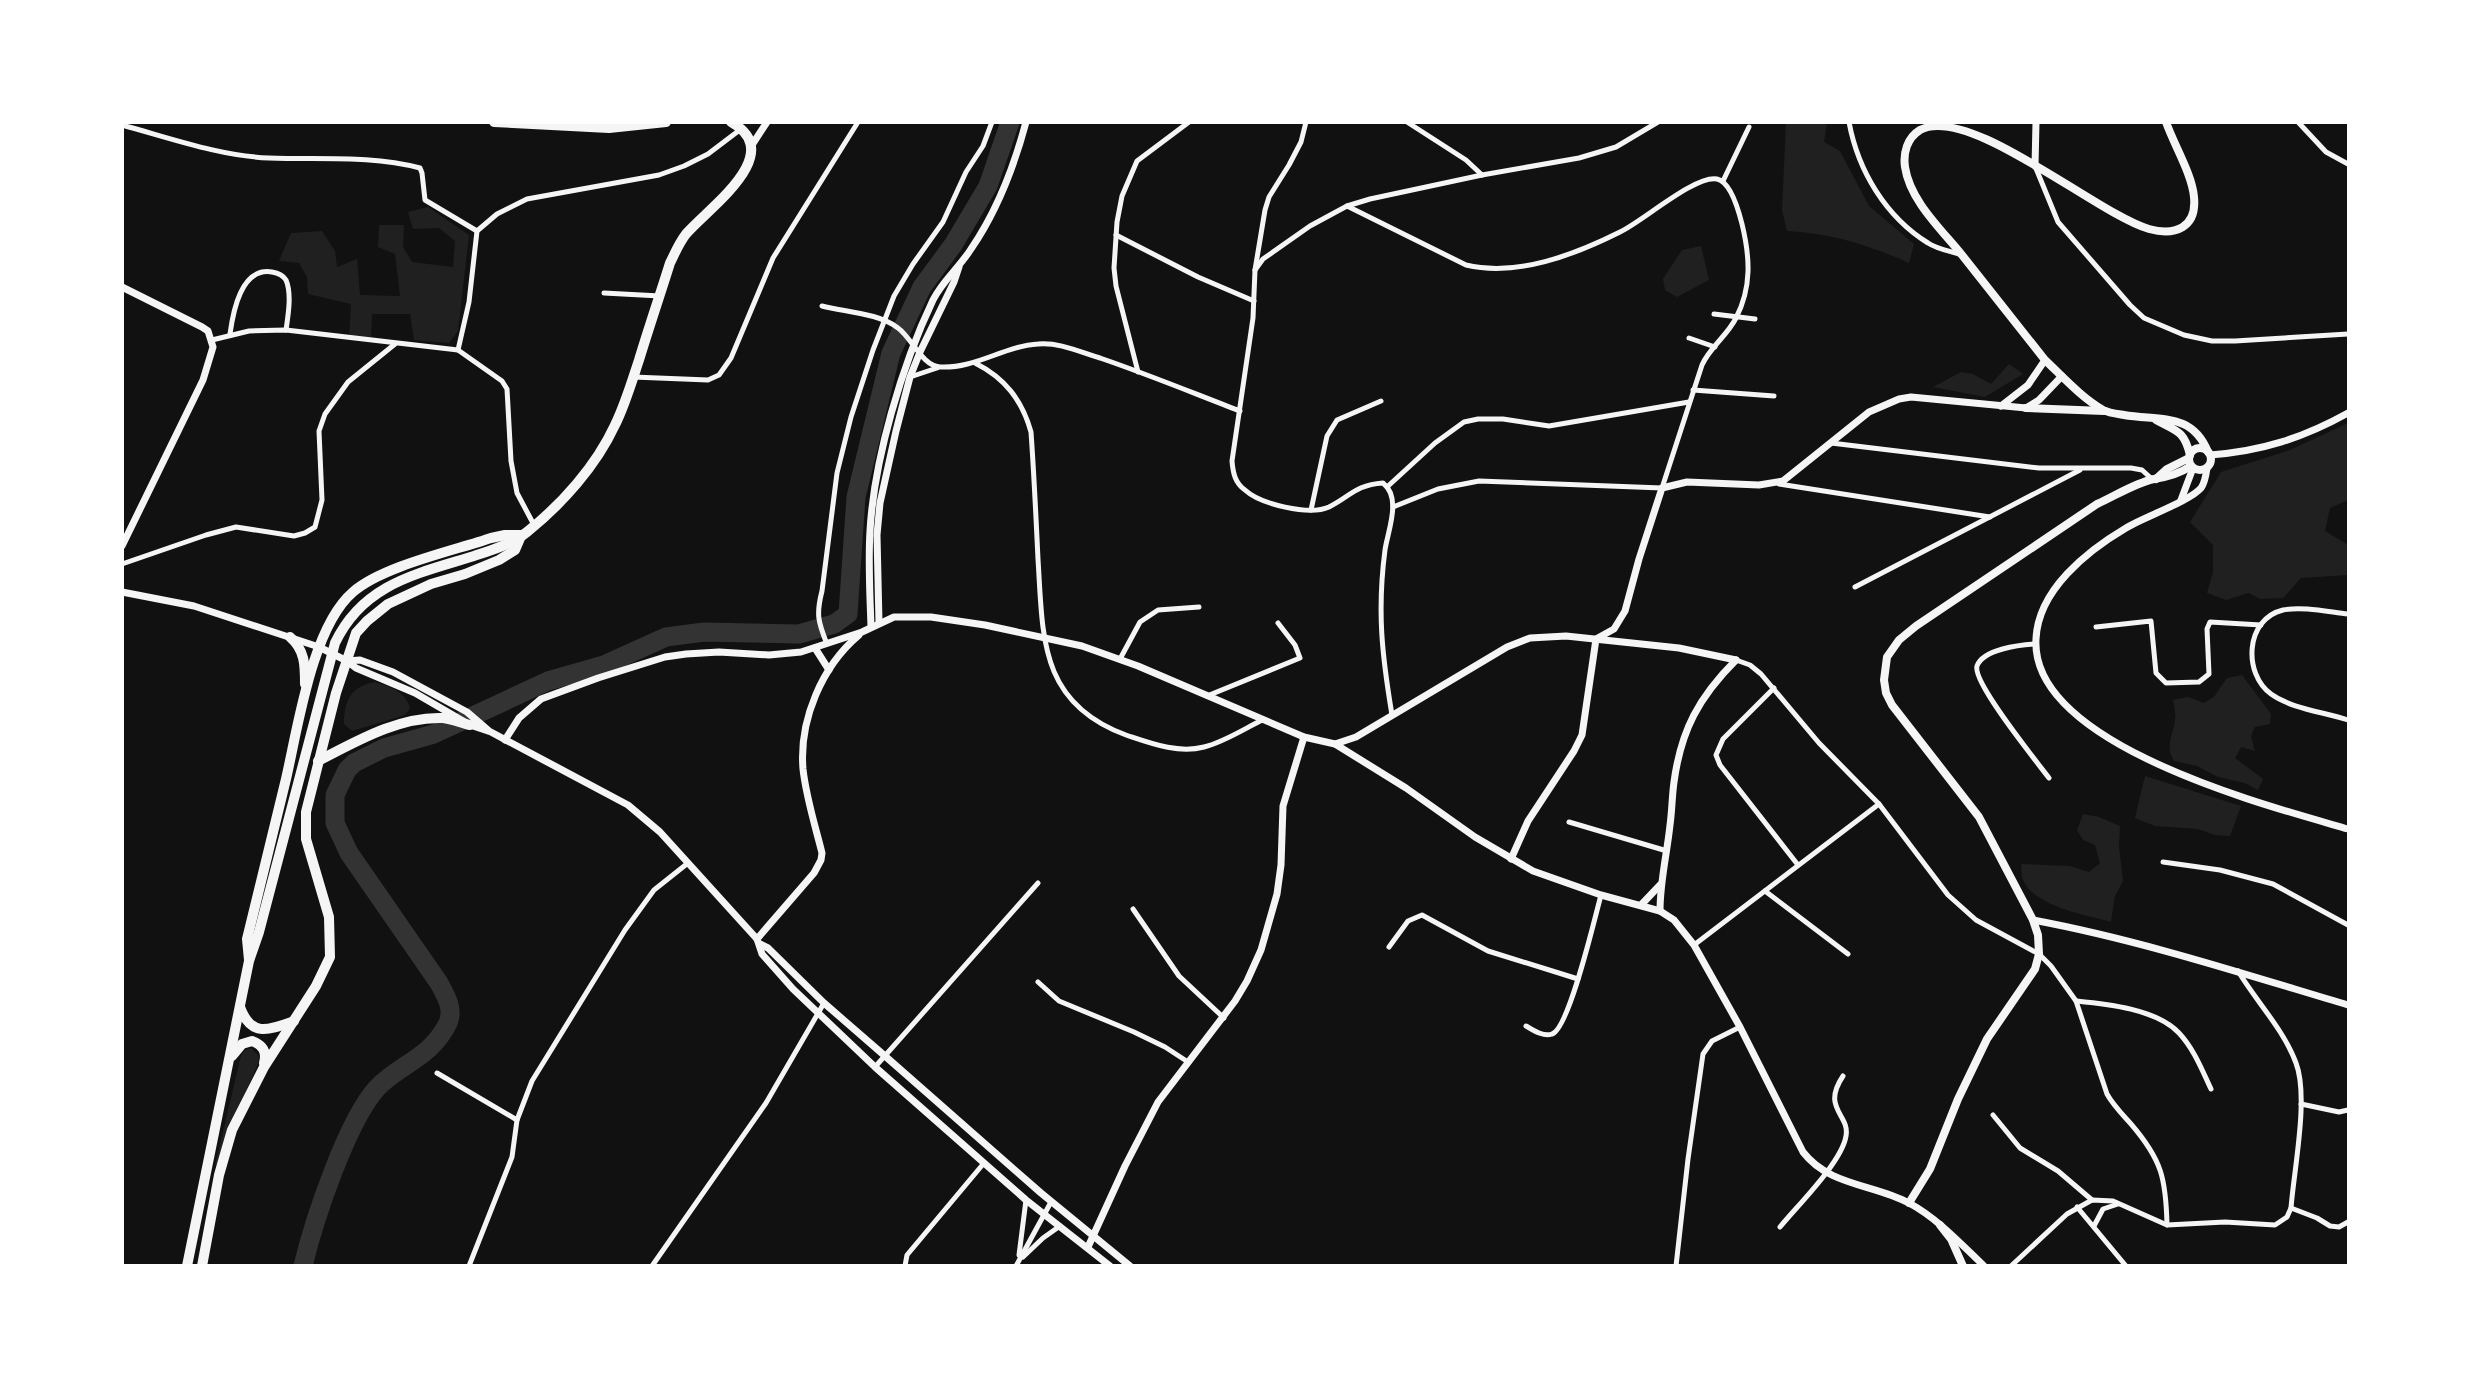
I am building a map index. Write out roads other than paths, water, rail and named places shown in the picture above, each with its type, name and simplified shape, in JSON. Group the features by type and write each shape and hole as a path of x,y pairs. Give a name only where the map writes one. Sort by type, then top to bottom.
{"highway":[{"path":"494,122 610,128 666,122"},
{"path":"187,1265 249,961 259,932 329,659 344,623 384,587 498,548 522,535 584,475 616,425 678,246 686,234 743,176 749,162 748,136 731,122"},
{"path":"249,961 247,939 303,706 319,647 332,618 353,592 373,579 491,538 522,535"},
{"path":"202,1265 227,1145 249,1093 316,986 330,957 329,916 308,848 307,802 336,693 356,634 388,604 431,584 499,560 515,550 522,535"},
{"path":"290,637 301,647 304,659 303,706"},
{"path":"318,761 362,739 419,721 451,717 475,725"},
{"path":"240,1007 247,1023 255,1028 274,1028 293,1021"},
{"path":"229,1060 242,1044 252,1041 261,1045 265,1052 264,1067"}],"main road":[{"path":"2105,411 2045,360 1916,197 1908,180 1904,156 1906,146 1914,134 1936,125 1952,127 1973,134 2035,166 2130,221 2148,229 2168,233 2180,230 2190,221 2194,200 2166,122"},
{"path":"2026,408 2105,411 2156,419 2168,418 2192,428 2204,443 2211,462 2207,468 2200,471 2191,462 2180,432 2156,419"},
{"path":"1909,1203 1930,1170 1974,1062 2030,978 2039,954 2038,935 2033,920 1979,817 1892,705 1884,680 1887,657 1899,640 1916,626 2097,505 2154,479 2174,475 2191,462 2198,448 2209,453"},
{"path":"1940,1225 1951,1239 1963,1265"}],"street":[{"path":"750,148 767,122"},
{"path":"633,377 708,380 719,375 731,358 773,258 858,122"},
{"path":"827,644 817,609 822,591 837,473 851,417 884,321 902,281 943,222 966,172 983,146 992,122"},
{"path":"879,623 877,536 880,503 910,377 959,267 987,226 1016,156 1026,122"},
{"path":"1138,372 1114,268 1122,195 1137,161 1189,122"},
{"path":"1306,122 1301,142 1269,197 1261,226 1254,301 1232,461 1233,473 1238,483 1257,498 1311,510 1328,507 1352,490 1371,484 1383,483 1387,486 1393,507 1380,602 1381,648 1392,716"},
{"path":"1407,122 1466,160 1482,175"},
{"path":"1255,270 1263,260 1310,226 1347,206 1482,175 1601,152 1635,137 1658,122"},
{"path":"1849,122 1859,163 1871,186 1901,220 1929,244 1962,255"},
{"path":"2036,122 2035,166 2058,222 2144,318 2184,335 2212,341 2348,334"},
{"path":"2298,122 2326,152 2348,164"},
{"path":"122,125 236,154 267,158 392,161 419,168 425,200 477,231"},
{"path":"1723,181 1749,127"},
{"path":"458,350 469,302 477,231 497,214 527,200 659,175 708,154 741,128"},
{"path":"1347,206 1466,265 1485,270 1519,268 1568,253 1621,232 1687,188 1704,180 1716,178 1723,181 1738,208 1749,255 1749,273 1737,317 1724,338 1705,357 1639,559 1625,611 1614,629 1596,639"},
{"path":"1116,235 1198,277 1254,301"},
{"path":"871,627 869,565 875,494 889,424 914,345 945,278 959,267"},
{"path":"230,334 232,314 243,288 250,278 262,272 282,275 285,280 288,314 286,330"},
{"path":"122,287 202,327 212,340 211,355 203,380 122,546"},
{"path":"604,293 660,296"},
{"path":"822,306 884,321 897,327 931,364 938,367"},
{"path":"1714,314 1755,319"},
{"path":"212,340 230,334 286,330 458,350 502,381 508,389 511,461 517,493 534,526"},
{"path":"1689,338 1714,347"},
{"path":"122,564 236,527 294,536 315,527 322,500 319,431 325,414 348,382 396,344"},
{"path":"910,377 938,367 975,363 1037,344 1053,344 1138,372 1240,411"},
{"path":"2001,406 2028,385 2045,360"},
{"path":"975,363 1001,379 1011,390 1023,410 1031,432 1042,637 1049,662 1061,686 1085,712 1115,730 1160,746 1199,748 1262,720"},
{"path":"1776,483 1799,470 1869,412 1899,399 1911,397 2026,408 2039,400 2062,376"},
{"path":"1693,390 1774,396"},
{"path":"1311,510 1327,436 1336,420 1381,401"},
{"path":"1387,486 1435,443 1464,422 1503,419 1549,426 1689,402"},
{"path":"2209,453 2237,454 2279,444 2348,413"},
{"path":"1831,443 1999,464 2138,469 2154,479"},
{"path":"2181,500 2191,462"},
{"path":"2207,468 2203,486 2188,498 2125,528 2062,580 2041,611 2035,643 2038,660 2050,687 2064,704 2106,738 2179,775 2348,829"},
{"path":"1855,587 2083,469"},
{"path":"1393,507 1438,489 1479,481 1662,488 1701,482 1776,483 1990,517"},
{"path":"122,592 194,606 319,647 353,666 397,684 451,717"},
{"path":"1120,659 1140,622 1158,610 1199,607"},
{"path":"2348,614 2283,610 2261,625 2251,656 2256,677 2261,685 2280,699 2348,720"},
{"path":"505,740 519,718 541,699 637,665 665,657 696,653 769,655 815,649 894,617 931,617 1042,637 1082,646 1120,659 1304,737 1335,744 1406,788 1475,837 1542,874 1601,895 1660,911 1681,927 1695,945 1809,1160 1825,1173 1909,1203 1940,1225 1984,1265"},
{"path":"2096,627 2151,621 2156,673 2165,683 2199,682 2209,674 2207,629 2210,622 2261,625"},
{"path":"1207,696 1300,658 1296,645 1278,623"},
{"path":"758,942 814,873 821,860 822,853 804,775 803,753 811,710 829,670 849,643 862,632"},
{"path":"1335,744 1356,737 1523,639 1550,636 1679,648 1736,660 1749,666 1774,688 1819,743 1879,804 1948,895 1976,920 2039,954 2076,1001 2107,1094 2142,1137 2161,1170 2166,1188 2166,1225"},
{"path":"1511,859 1528,821 1582,735 1596,639"},
{"path":"2035,643 1989,655 1981,660 1976,672 1978,680 2049,778"},
{"path":"815,649 829,670"},
{"path":"347,661 360,660 393,672 467,712 475,725 628,805 660,832 758,942 768,948 884,1056 1124,1264"},
{"path":"1660,911 1660,884 1667,851 1679,748 1692,715 1705,695 1736,660"},
{"path":"1774,688 1723,739 1716,755 1720,765 1798,865"},
{"path":"1088,1247 1158,1102 1224,1018 1247,981 1261,950 1273,911 1281,865 1283,806 1304,737"},
{"path":"1695,945 1879,804"},
{"path":"1569,822 1667,851"},
{"path":"2163,862 2220,870 2273,884 2348,925"},
{"path":"468,1265 512,1157 517,1121 532,1081 625,930 654,890 688,863"},
{"path":"875,1067 1038,883"},
{"path":"1641,905 1660,884"},
{"path":"1765,891 1848,954"},
{"path":"1526,1026 1545,1034 1557,1031 1578,979 1601,895"},
{"path":"1133,909 1179,976 1224,1018"},
{"path":"1389,947 1408,921 1422,915 1488,951 1578,979"},
{"path":"2033,920 2238,971 2348,1005"},
{"path":"758,942 768,961 817,1013 875,1067 1026,1199 1110,1265"},
{"path":"2011,1265 2077,1207 2092,1200 2103,1199 2120,1203 2166,1225 2225,1222 2275,1224 2287,1217 2291,1208 2301,1083 2295,1060 2238,971"},
{"path":"1038,982 1059,1001 1134,1032 1188,1062"},
{"path":"2076,1001 2121,1006 2178,1031 2195,1056 2211,1089"},
{"path":"652,1265 766,1103 824,1003"},
{"path":"1676,1265 1702,1060 1705,1049 1712,1041 1740,1027"},
{"path":"437,1073 517,1121"},
{"path":"1780,1227 1825,1173 1846,1134 1834,1099 1843,1076"},
{"path":"2301,1104 2339,1112 2348,1110"},
{"path":"1993,1115 2020,1148 2058,1171 2092,1200"},
{"path":"905,1265 907,1255 984,1163"},
{"path":"1017,1264 1023,1236 1026,1199"},
{"path":"1017,1264 1052,1202"},
{"path":"2094,1226 2103,1209 2120,1203"},
{"path":"2077,1207 2126,1265"},
{"path":"2291,1208 2317,1217 2329,1226 2339,1227 2348,1222"},
{"path":"1017,1264 1043,1238 1060,1227"}],"waterway":[{"path":"303,1266 333,1172 354,1123 377,1088 433,1045 450,1018 448,1003 439,983 349,853 335,823 335,795 347,770 354,763 384,748 434,734 548,681 604,665 666,637 704,632 799,634 834,624 848,614 856,497 891,353 922,287 953,245 988,186 1010,122"}]}
